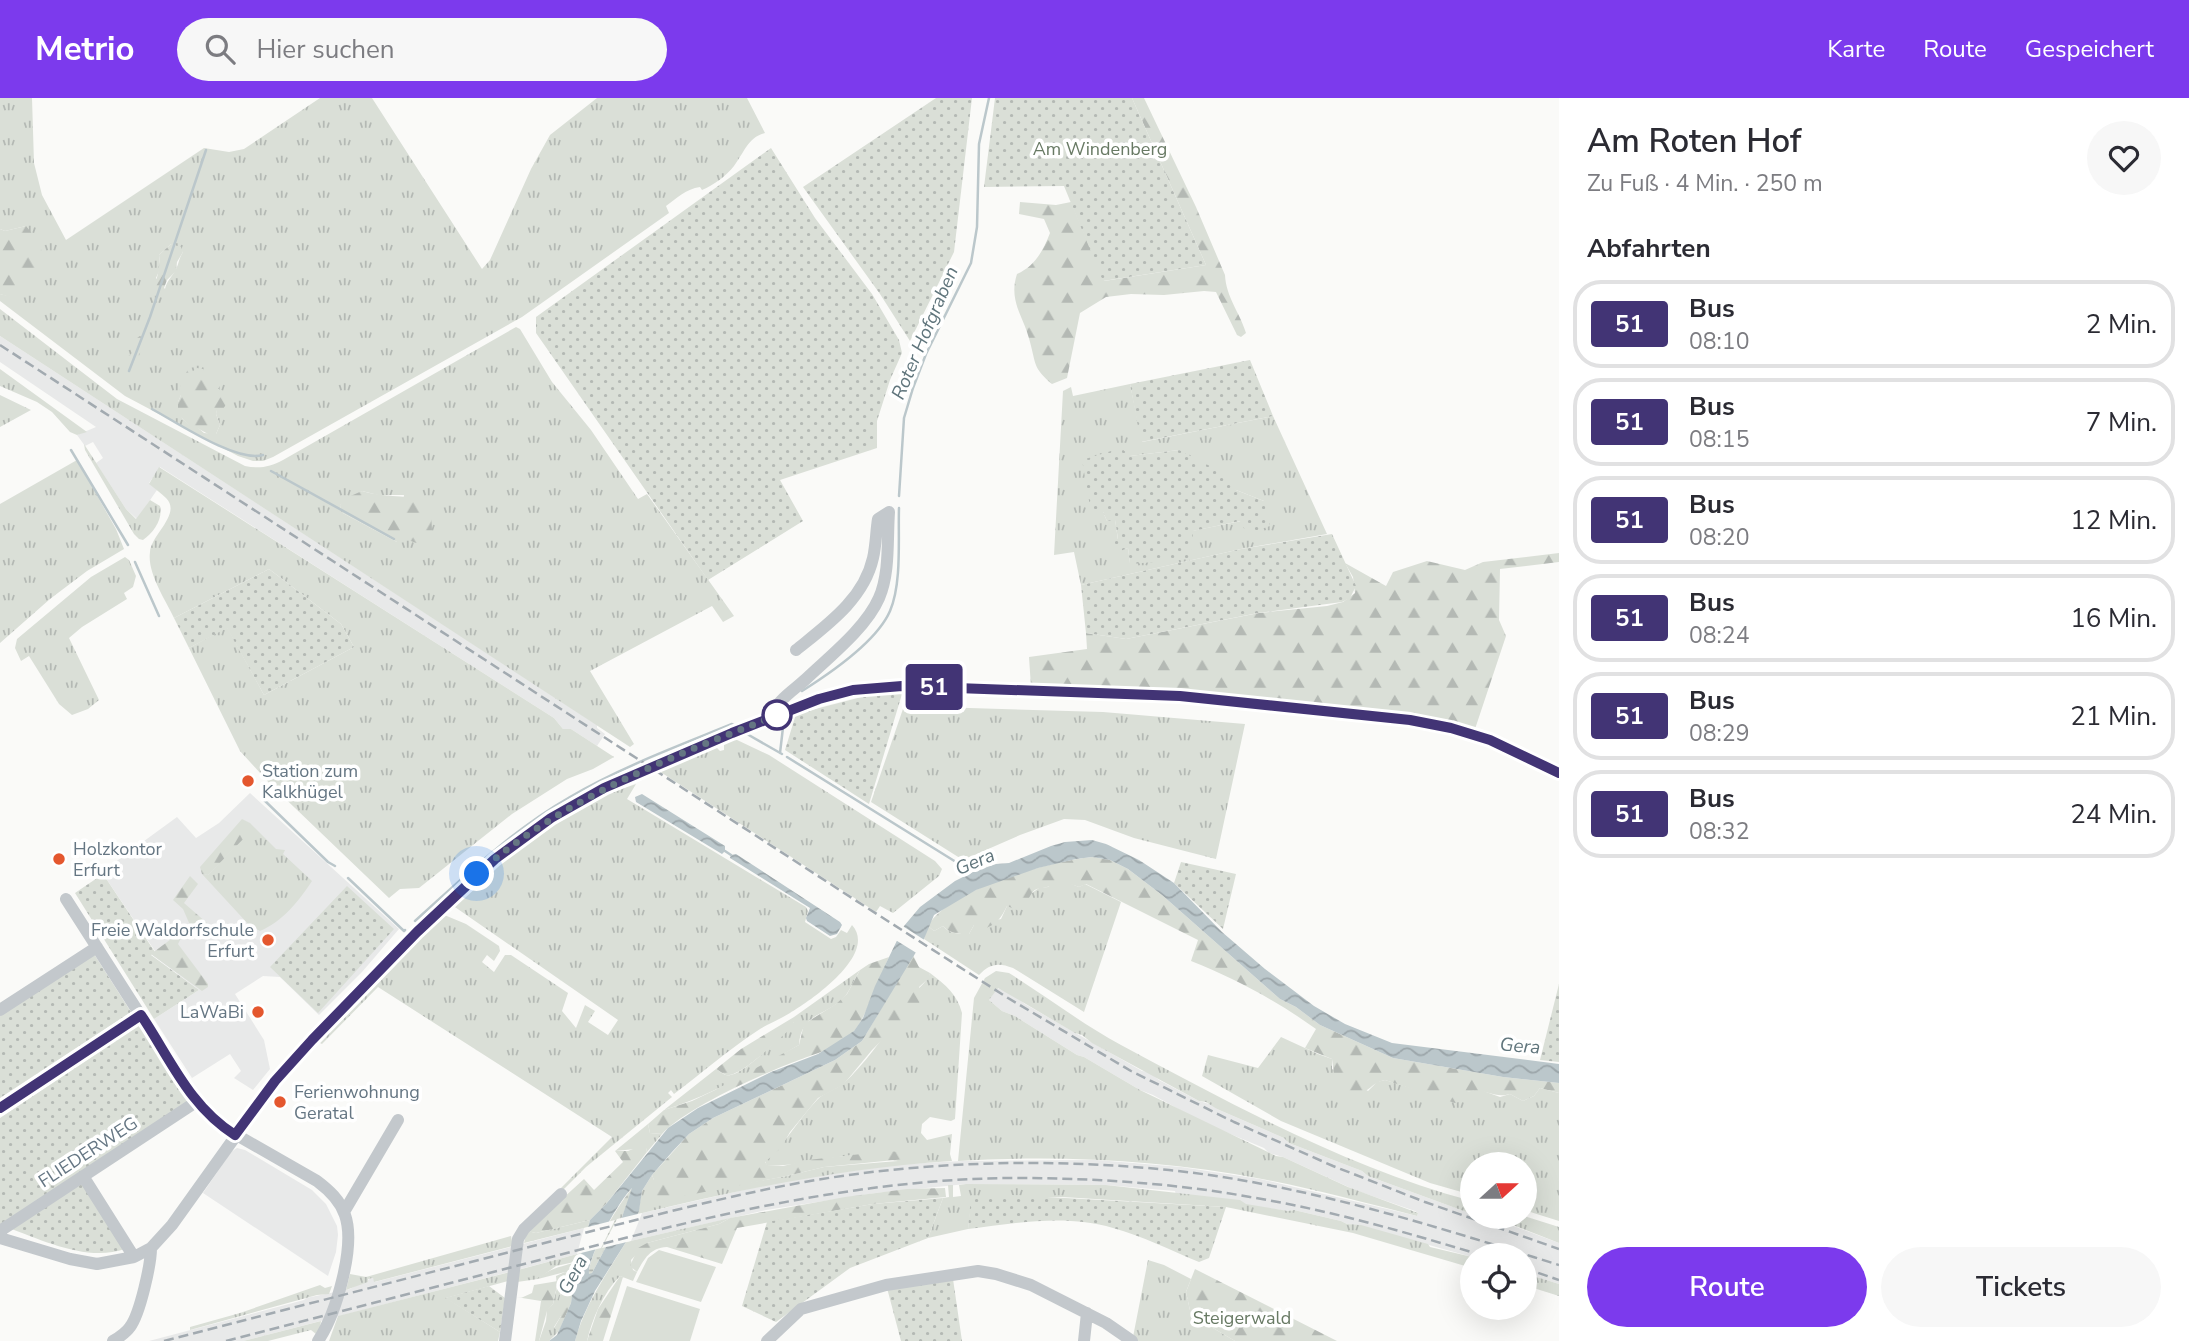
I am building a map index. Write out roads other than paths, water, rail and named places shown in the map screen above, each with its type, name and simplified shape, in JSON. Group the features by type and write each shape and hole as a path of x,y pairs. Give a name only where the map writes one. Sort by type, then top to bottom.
{"street":[{"path":"770,718 778,703 834,653 866,619 879,598 885,571 889,512 878,519 873,558 856,596 796,650"},
{"path":"0,1238 97,1265 134,1257 151,1248 172,1225 275,1081 417,932 495,859 551,818 604,788 743,728 819,699 853,690 924,686 1180,696 1410,720 1451,728 1490,740 1559,773"},
{"path":"66,900 196,1102 235,1135 317,1181 329,1190 344,1212 349,1228 348,1248 329,1319 318,1341"},
{"path":"0,1010 97,947"},
{"path":"0,1108 141,1015"},
{"name":"FLIEDERWEG","path":"0,1231 196,1102"},
{"path":"344,1212 398,1121"},
{"path":"83,1176 134,1257"},
{"path":"505,1341 518,1240 524,1229 561,1194"},
{"path":"113,1341 131,1327 151,1261 151,1248"},
{"path":"767,1341 801,1309 886,1285 960,1273 988,1272 1020,1281 1087,1313 1132,1341"},
{"path":"1084,1341 1087,1313"}],"water":[{"path":"642,794 725,846 725,851 722,854 636,802 635,797"},
{"path":"1092,840 1139,860 1174,883 1222,932 1265,969 1314,1006 1345,1024 1392,1043 1559,1064 1559,1083 1503,1077 1393,1058 1320,1025 1280,999 1162,895 1128,869 1110,860 1092,857 1038,868 976,890 934,915 924,939 862,1041 835,1060 713,1118 689,1134 652,1175 642,1191 639,1211 626,1242 595,1291 575,1341 549,1341 557,1335 571,1303 590,1220 668,1128 698,1108 771,1072 818,1054 854,1031 863,1018 904,926 920,907 955,881 973,872 996,864 1009,863 1065,842","holes":["632,1188 622,1217 592,1273 589,1274 593,1256 605,1230"]},
{"path":"736,854 840,922 842,925 837,934 830,936 807,921 810,908 730,858"}],"waterway":[{"name":"Roter Hofgraben","path":"899,496 904,418 913,388 926,354 971,263 977,227 979,144 989,98"},
{"path":"129,371 206,150"},
{"path":"152,409 223,447 252,456 263,455"},
{"path":"71,450 128,545"},
{"path":"271,471 394,539"},
{"name":"Roter Hofgraben","path":"802,691 864,645 890,611 898,574 899,508"},
{"path":"135,562 159,616"},
{"name":"Roter Hofgraben","path":"780,753 784,719"},
{"path":"415,921 489,855 549,810 589,786 629,767 734,725"},
{"path":"747,734 782,754"},
{"name":"Gera","path":"787,757 956,862"},
{"path":"262,798 335,866"},
{"path":"725,851 731,855"},
{"path":"348,878 405,930"}],"railway":[{"path":"0,345 855,900 1008,998 1131,1071 1234,1122 1333,1166 1559,1249"},
{"path":"164,1341 743,1194 849,1175 940,1166 1078,1164 1219,1176 1366,1208 1559,1265"},
{"path":"226,1341 678,1225 795,1200 913,1183 1032,1178 1114,1181 1223,1192 1338,1215 1460,1249"},
{"path":"1537,1272 1559,1280"}],"place":[{"name":"Station zum Kalkhügel","path":"248,781"},
{"name":"Holzkontor Erfurt","path":"59,859"},
{"name":"Freie Waldorfschule Erfurt","path":"268,940"},
{"name":"LaWaBi","path":"258,1012"},
{"name":"Ferienwohnung Geratal","path":"280,1102"}],"park label":[{"name":"Am Windenberg","path":"1100,149"},
{"name":"Steigerwald","path":"1242,1318"}]}
